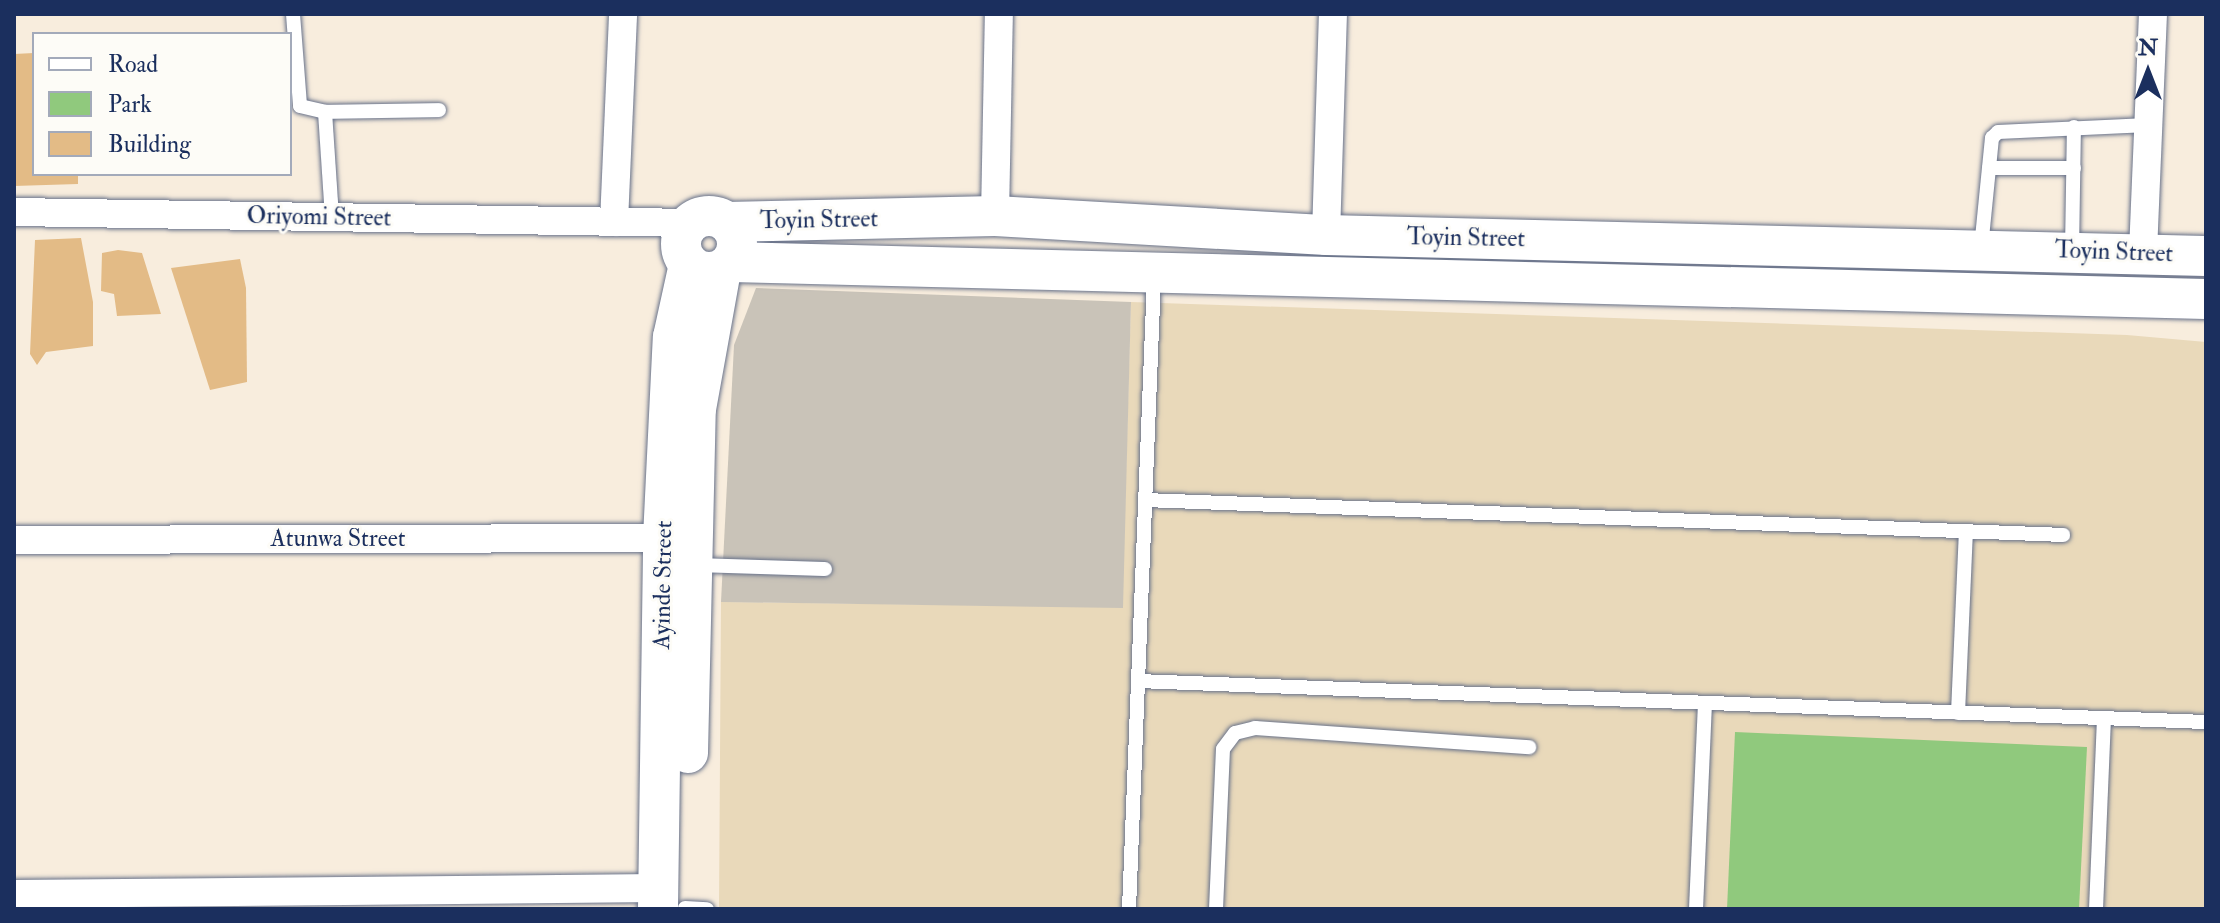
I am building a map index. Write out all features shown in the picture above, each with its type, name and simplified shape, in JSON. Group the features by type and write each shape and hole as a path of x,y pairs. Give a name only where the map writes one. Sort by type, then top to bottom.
{"street":[{"path":"620,222 623,14"},
{"path":"995,216 999,14"},
{"path":"1326,235 1333,14"},
{"path":"2143,252 2153,14"},
{"name":"Oriyomi Street","path":"14,212 620,222"},
{"name":"Toyin Street","path":"707,247 995,216 1326,235 1981,248 2206,256"},
{"name":"Toyin Street","path":"620,222 707,247 836,262 1154,276 2206,299"},
{"name":"Ayinde Street","path":"679,905 663,538 673,337 707,247"},
{"name":"Ayinde Street","path":"679,905 696,409 707,247"},
{"name":"Atunwa Street","path":"14,540 663,538"},
{"path":"14,894 679,905"}],"lane":[{"path":"293,14 296,99 310,112 439,110"},
{"path":"325,112 332,217"},
{"path":"1981,248 1992,138 1998,132 2148,125"},
{"path":"2072,251 2074,127"},
{"path":"1989,168 2074,168"},
{"path":"1129,909 1154,276"},
{"path":"1145,500 2063,535"},
{"path":"1958,713 1966,531"},
{"path":"691,565 825,569"},
{"path":"1138,681 2206,722"},
{"path":"1696,909 1705,703"},
{"path":"2096,909 2104,718"},
{"path":"1216,909 1223,749 1235,733 1255,728 1529,747"}],"shaded area":[{"path":"756,288 1131,302 1123,608 721,602 734,345"},
{"path":"1131,302 2127,335 2206,342 2206,909 719,909 721,602 1122,607"}],"green space":[{"path":"1735,732 2087,747 2079,909 1727,909"}],"building":[{"path":"32,53 32,176 78,176 78,184 14,186 14,54"},
{"path":"81,238 93,302 93,346 46,352 37,365 30,354 35,240"},
{"path":"118,250 142,253 161,314 117,316 114,294 101,291 102,253"},
{"path":"240,259 246,288 247,382 210,390 171,268"}]}
